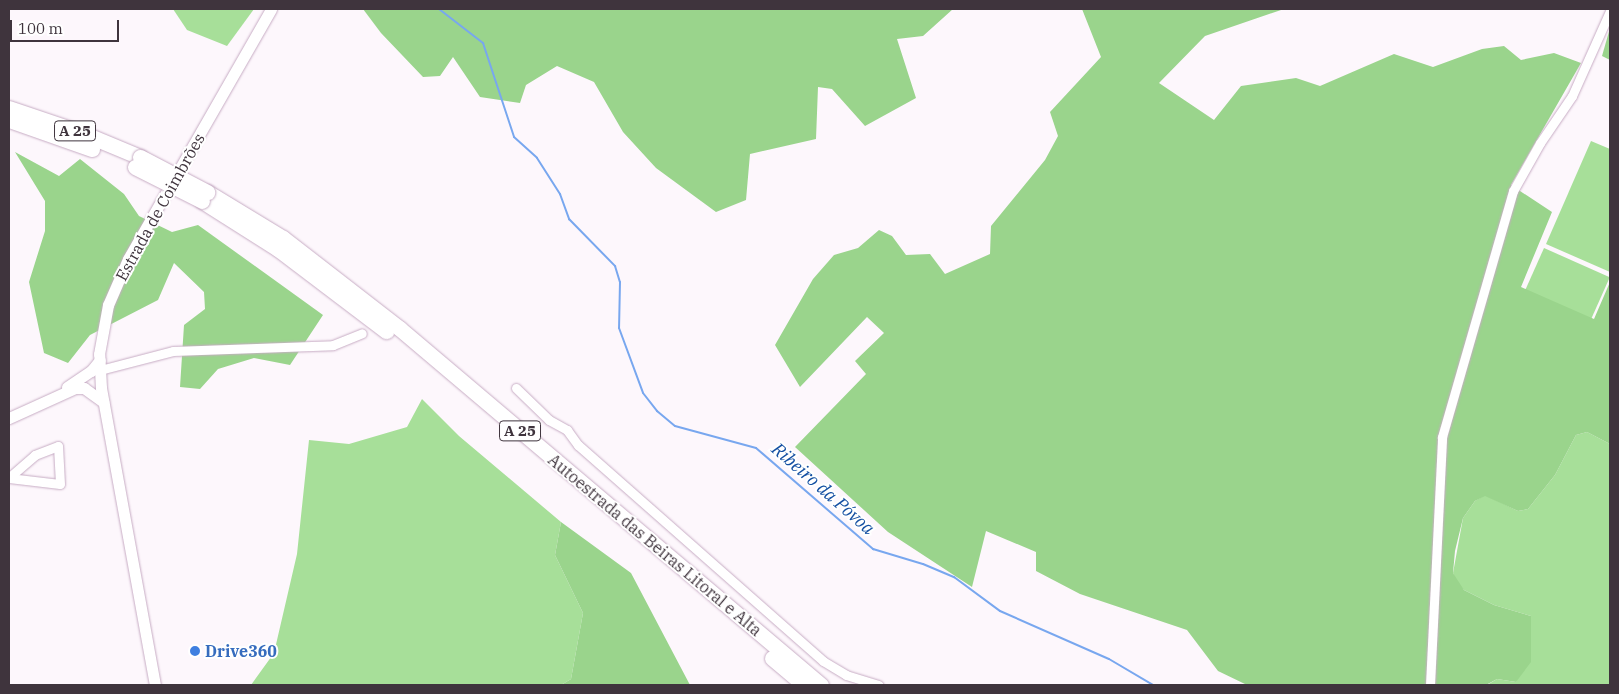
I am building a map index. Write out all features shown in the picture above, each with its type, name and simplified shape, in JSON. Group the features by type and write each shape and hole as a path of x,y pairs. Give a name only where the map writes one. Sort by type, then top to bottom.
{"highway":[{"name":"Autoestrada das Beiras Litoral e Alta","path":"9,108 138,162 282,238 392,322 821,685"},
{"name":"Autoestrada das Beiras Litoral e Alta","path":"9,120 138,162"},
{"name":"Autoestrada das Beiras Litoral e Alta","path":"204,197 278,249 393,336 804,685"}],"street":[{"name":"Estrada de Coimbrões","path":"155,685 103,402 100,370 108,305 128,259 271,9"},
{"path":"1430,685 1442,437 1513,191 1540,143 1572,96 1610,11"},
{"path":"43,402 100,370 173,351 333,345 362,333"},
{"path":"9,418 75,388 100,370"},
{"path":"75,388 84,388 103,402"},
{"path":"516,388 550,420 567,430 578,445 823,661 846,675 878,685"},
{"path":"58,446 60,484 9,478 35,455 58,446"}],"green space":[{"path":"173,9 254,9 227,46 187,30"},
{"path":"363,9 953,9 923,36 897,39 916,98 865,126 832,89 818,87 816,139 750,154 746,200 716,212 656,168 623,132 594,82 557,66 526,85 520,103 480,97 453,57 440,76 423,77 381,33"},
{"path":"1082,9 1284,9 1205,36 1159,83 1214,120 1241,86 1296,78 1320,86 1394,54 1433,67 1482,49 1504,46 1521,60 1554,53 1581,63 1511,185 1552,212 1521,287 1594,319 1610,282 1610,444 1587,432 1576,435 1555,475 1528,509 1518,511 1485,496 1475,501 1463,518 1455,551 1453,573 1464,590 1494,605 1531,616 1531,662 1516,682 1497,679 1486,685 1247,685 1218,671 1187,630 1080,594 1036,571 1036,552 986,531 972,587 888,532 795,447 866,374 855,361 884,333 867,317 800,387 775,345 813,279 834,255 858,248 879,230 892,236 906,255 930,254 945,274 990,254 991,226 1045,160 1058,136 1050,112 1101,57"},
{"path":"1610,28 1610,60 1602,56"},
{"path":"1591,141 1610,149 1610,272 1546,244"},
{"path":"15,152 59,176 80,159 124,194 139,216 172,232 198,225 323,315 290,365 254,358 218,369 200,389 180,387 184,325 205,309 204,292 174,263 158,300 90,335 68,363 44,353 29,282 45,231 45,201"},
{"path":"1544,248 1610,277 1591,319 1525,290"},
{"path":"422,399 459,436 561,522 555,555 583,613 571,679 561,685 251,685 274,653 297,554 309,440 349,444 407,427"},
{"path":"1587,432 1610,444 1610,685 1487,685 1497,679 1516,682 1531,616 1494,605 1464,590 1457,583 1453,573 1463,518 1475,501 1485,495 1518,511 1528,509 1555,475 1576,435"},
{"path":"561,522 631,573 690,685 561,685 571,679 583,613 555,555"}],"waterway":[{"name":"Ribeiro da Póvoa","path":"439,9 483,43 514,137 537,158 560,194 569,219 615,266 620,282 619,328 643,393 657,411 675,426 756,448 873,549 923,564 954,577 1000,611 1109,659 1153,685"}],"place":[{"name":"Drive360","path":"195,651"}]}
